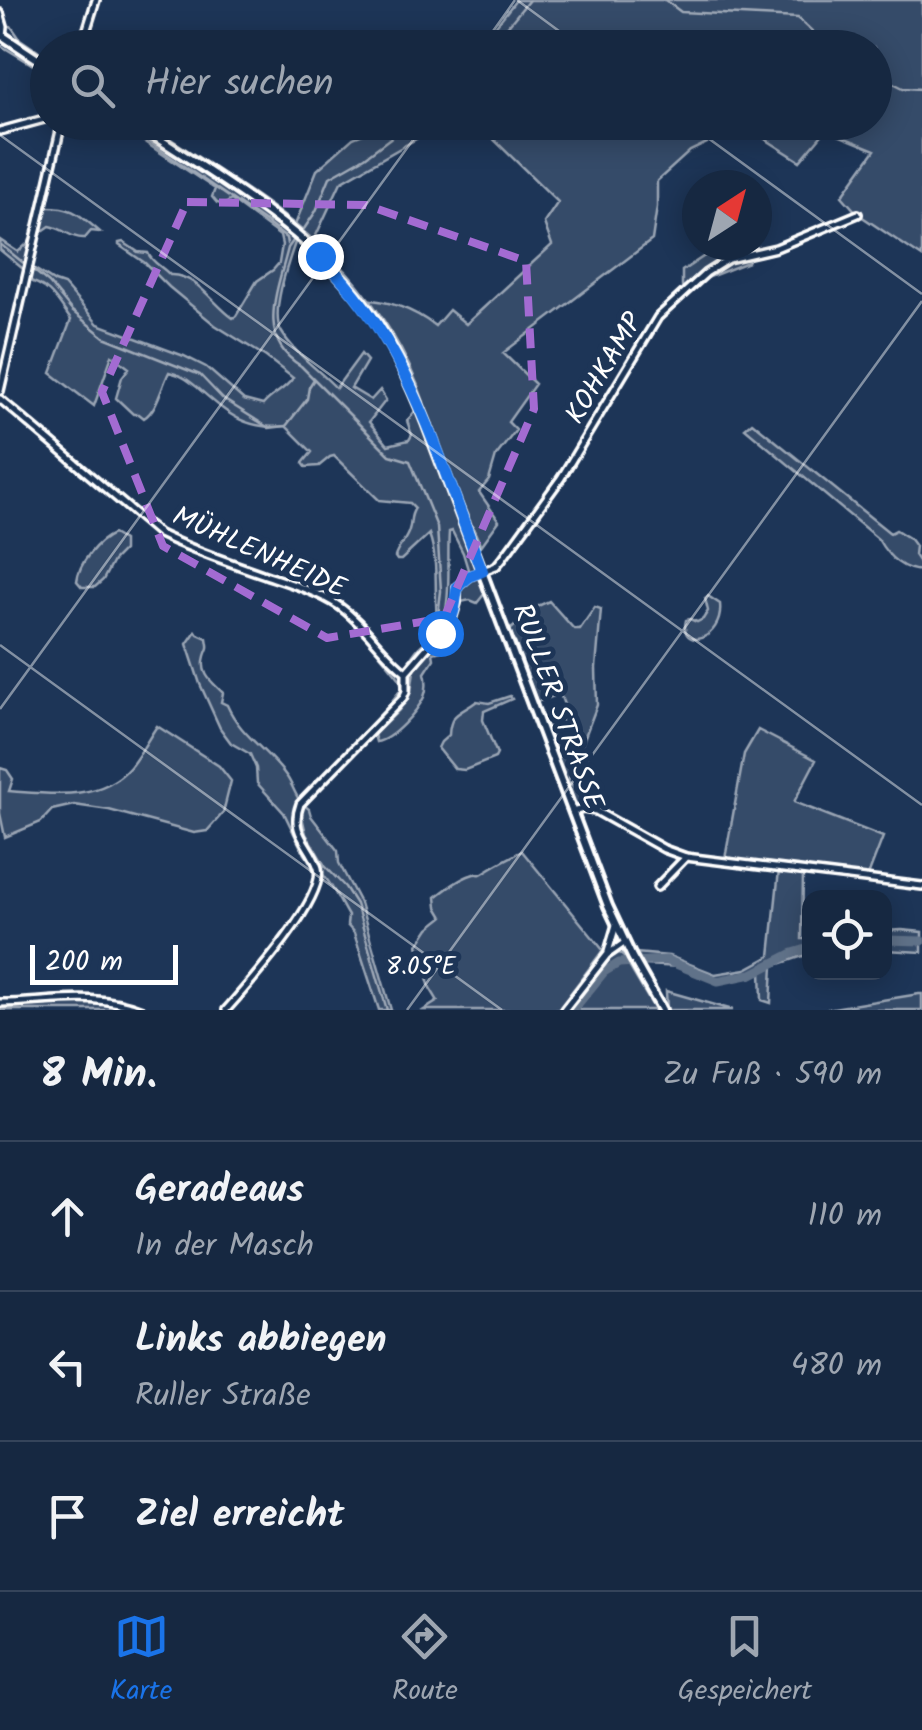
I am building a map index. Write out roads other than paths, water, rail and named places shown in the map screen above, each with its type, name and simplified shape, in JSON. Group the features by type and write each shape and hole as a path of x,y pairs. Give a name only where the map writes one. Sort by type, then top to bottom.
{"main road":[{"path":"2,36 30,54"},
{"name":"RULLER STRASSE","path":"159,140 292,231 360,299 392,348 411,386 616,925 662,1010"}],"street":[{"path":"87,30 96,0"},
{"path":"0,14 2,36"},
{"path":"0,131 30,123"},
{"path":"0,390 58,140"},
{"name":"KOHKAMP","path":"226,1010 292,931 316,885 318,869 299,835 300,804 403,698 406,672 452,619 458,586 502,560 561,478 658,318 706,272 728,259 776,248 858,214"},
{"name":"MÜHLENHEIDE","path":"0,398 160,534 341,607 406,672"},
{"path":"572,812 596,811 686,857 922,886"},
{"path":"657,886 686,857"},
{"path":"607,955 616,925"},
{"path":"564,1010 607,955 624,942"},
{"path":"0,1003 106,999 142,1010"}],"waterway":[{"path":"505,30 529,0"},
{"path":"665,0 681,12 798,18 811,30"},
{"path":"11,26 30,46"},
{"path":"0,45 30,63"},
{"path":"892,82 903,88 922,89"},
{"path":"146,140 268,224 286,238 287,244"},
{"path":"173,140 280,213 346,271 391,332 424,402"},
{"path":"304,229 330,177 388,140"},
{"path":"293,241 276,296 274,328 278,342 390,455 410,461 437,527 441,591 436,632"},
{"path":"0,244 26,265"},
{"path":"32,269 72,311 104,337 200,375 223,399 269,428 286,426 307,399 314,379"},
{"path":"387,1010 356,904 325,866 306,834 301,812 307,801 399,710 411,692 414,670 439,639"},
{"path":"892,940 922,941"},
{"path":"573,1010 604,972 619,963 666,960 718,981 752,974 802,950"}]}
